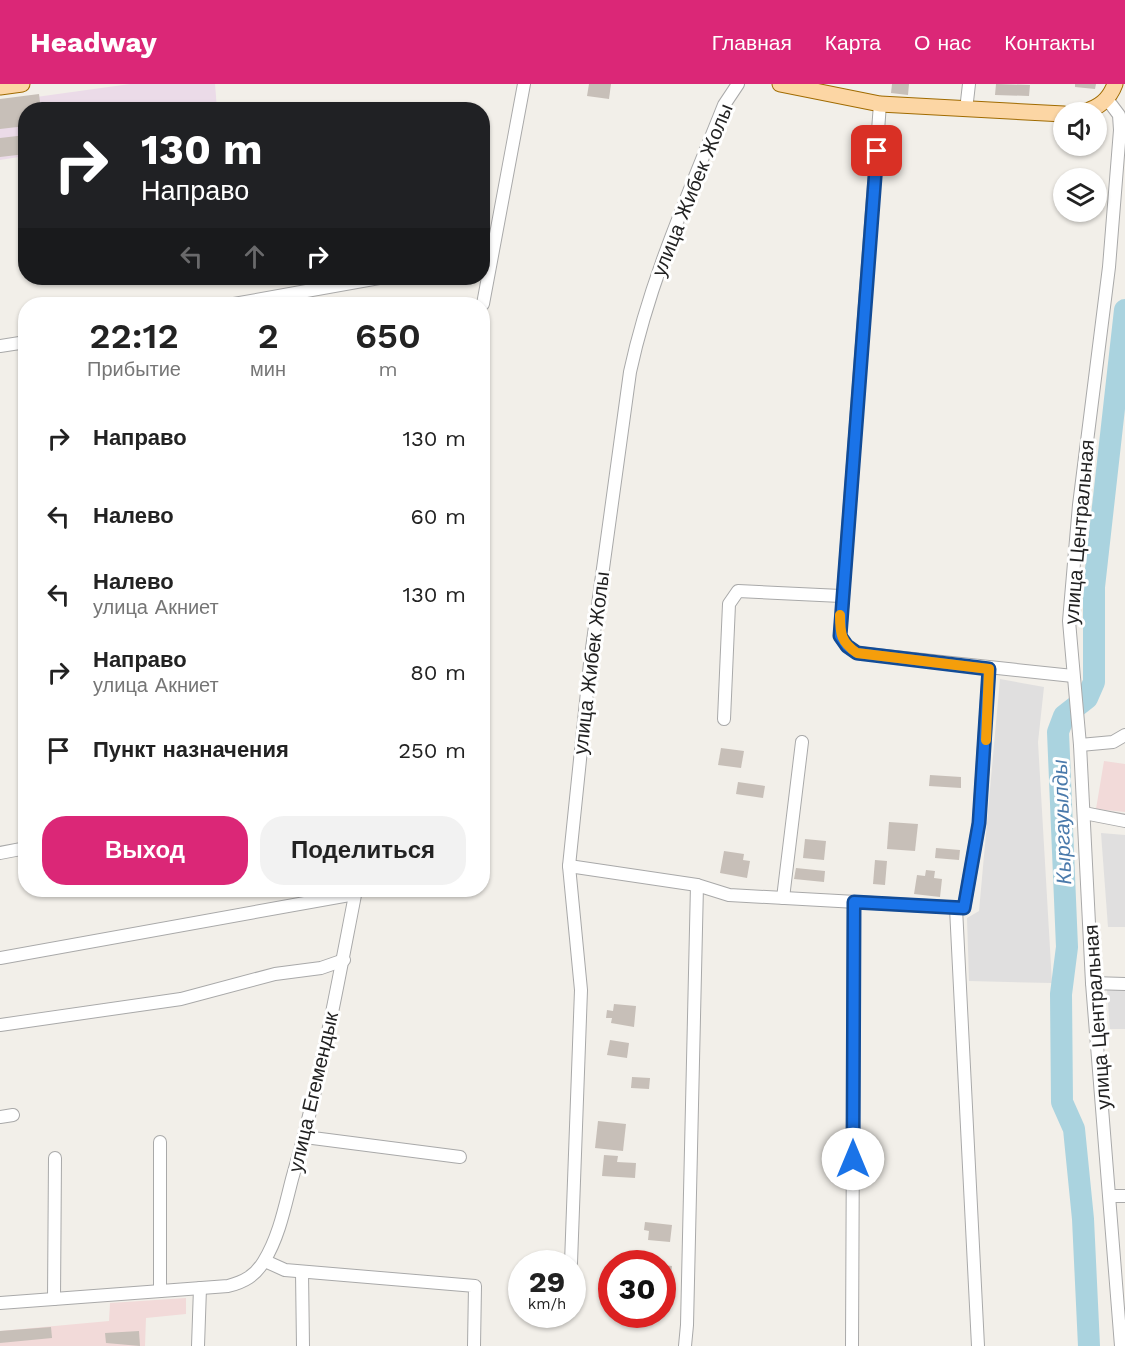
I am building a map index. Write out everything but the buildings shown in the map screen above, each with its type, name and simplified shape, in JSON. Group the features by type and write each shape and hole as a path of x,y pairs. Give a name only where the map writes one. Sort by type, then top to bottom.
{"main road":[{"path":"0,87 22,84"},
{"path":"780,84 880,104 1053,114"},
{"path":"1103,102 1115,84"}],"street":[{"path":"490,246 524,84"},
{"name":"улица Жибек Жолы","path":"571,1250 581,990 568,866 590,663 630,372 640,325 724,105 738,84"},
{"path":"966,110 969,84"},
{"name":"улица Центральная","path":"1107,99 1119,115 1122,130 1117,160 1109,267 1079,506 1069,621 1080,745 1092,983 1111,1196 1121,1346"},
{"path":"880,104 841,596 840,636 847,646 857,653 989,669 1073,676"},
{"path":"298,297 349,285"},
{"path":"0,346 18,343"},
{"path":"724,719 729,604 738,591 841,596"},
{"path":"568,866 697,885 729,895 964,908 979,823 989,669"},
{"path":"1080,745 1113,742 1125,735"},
{"path":"783,898 802,742"},
{"path":"1084,813 1125,821"},
{"path":"0,853 18,850"},
{"path":"685,1346 697,885"},
{"path":"0,958 328,897"},
{"name":"улица Егемендык","path":"200,1288 243,1282 254,1274 265,1261 276,1236 305,1137 344,960 354,897"},
{"path":"852,1346 854,902"},
{"path":"956,908 978,1346"},
{"path":"0,1025 181,999 275,974 321,968 344,960"},
{"path":"1092,983 1125,984"},
{"path":"0,1117 14,1115"},
{"path":"305,1137 460,1157"},
{"path":"159,1291 160,1142"},
{"path":"54,1299 55,1158"},
{"path":"1111,1196 1125,1197"},
{"path":"265,1261 285,1270 476,1286 474,1346"},
{"path":"302,1272 303,1346"},
{"path":"0,1303 200,1288 198,1346"}],"shaded area":[{"path":"130,84 215,84 216,102 18,102 18,157 0,160 0,102"},
{"path":"1000,679 1044,687 1038,742 1052,983 969,981 967,918 979,911"},
{"path":"1104,761 1125,764 1125,812 1096,809"},
{"path":"1101,833 1125,835 1125,927 1108,927"},
{"path":"1107,990 1125,990 1125,1029 1110,1029"},
{"path":"186,1298 186,1314 146,1318 145,1346 0,1346 0,1331 109,1321 110,1303"}],"waterway":[{"name":"Кыргауылды","path":"1089,1346 1083,1219 1074,1129 1062,1102 1061,994 1067,947 1058,732 1064,716 1087,698 1094,682 1094,587 1125,310"}],"slow traffic":[{"path":"840,615 840,636 847,646 857,653 989,669 986,740"}],"route":[{"path":"853,1159 854,902 964,908 979,823 989,669 857,653 847,646 840,636 841,596 877,151"}]}
